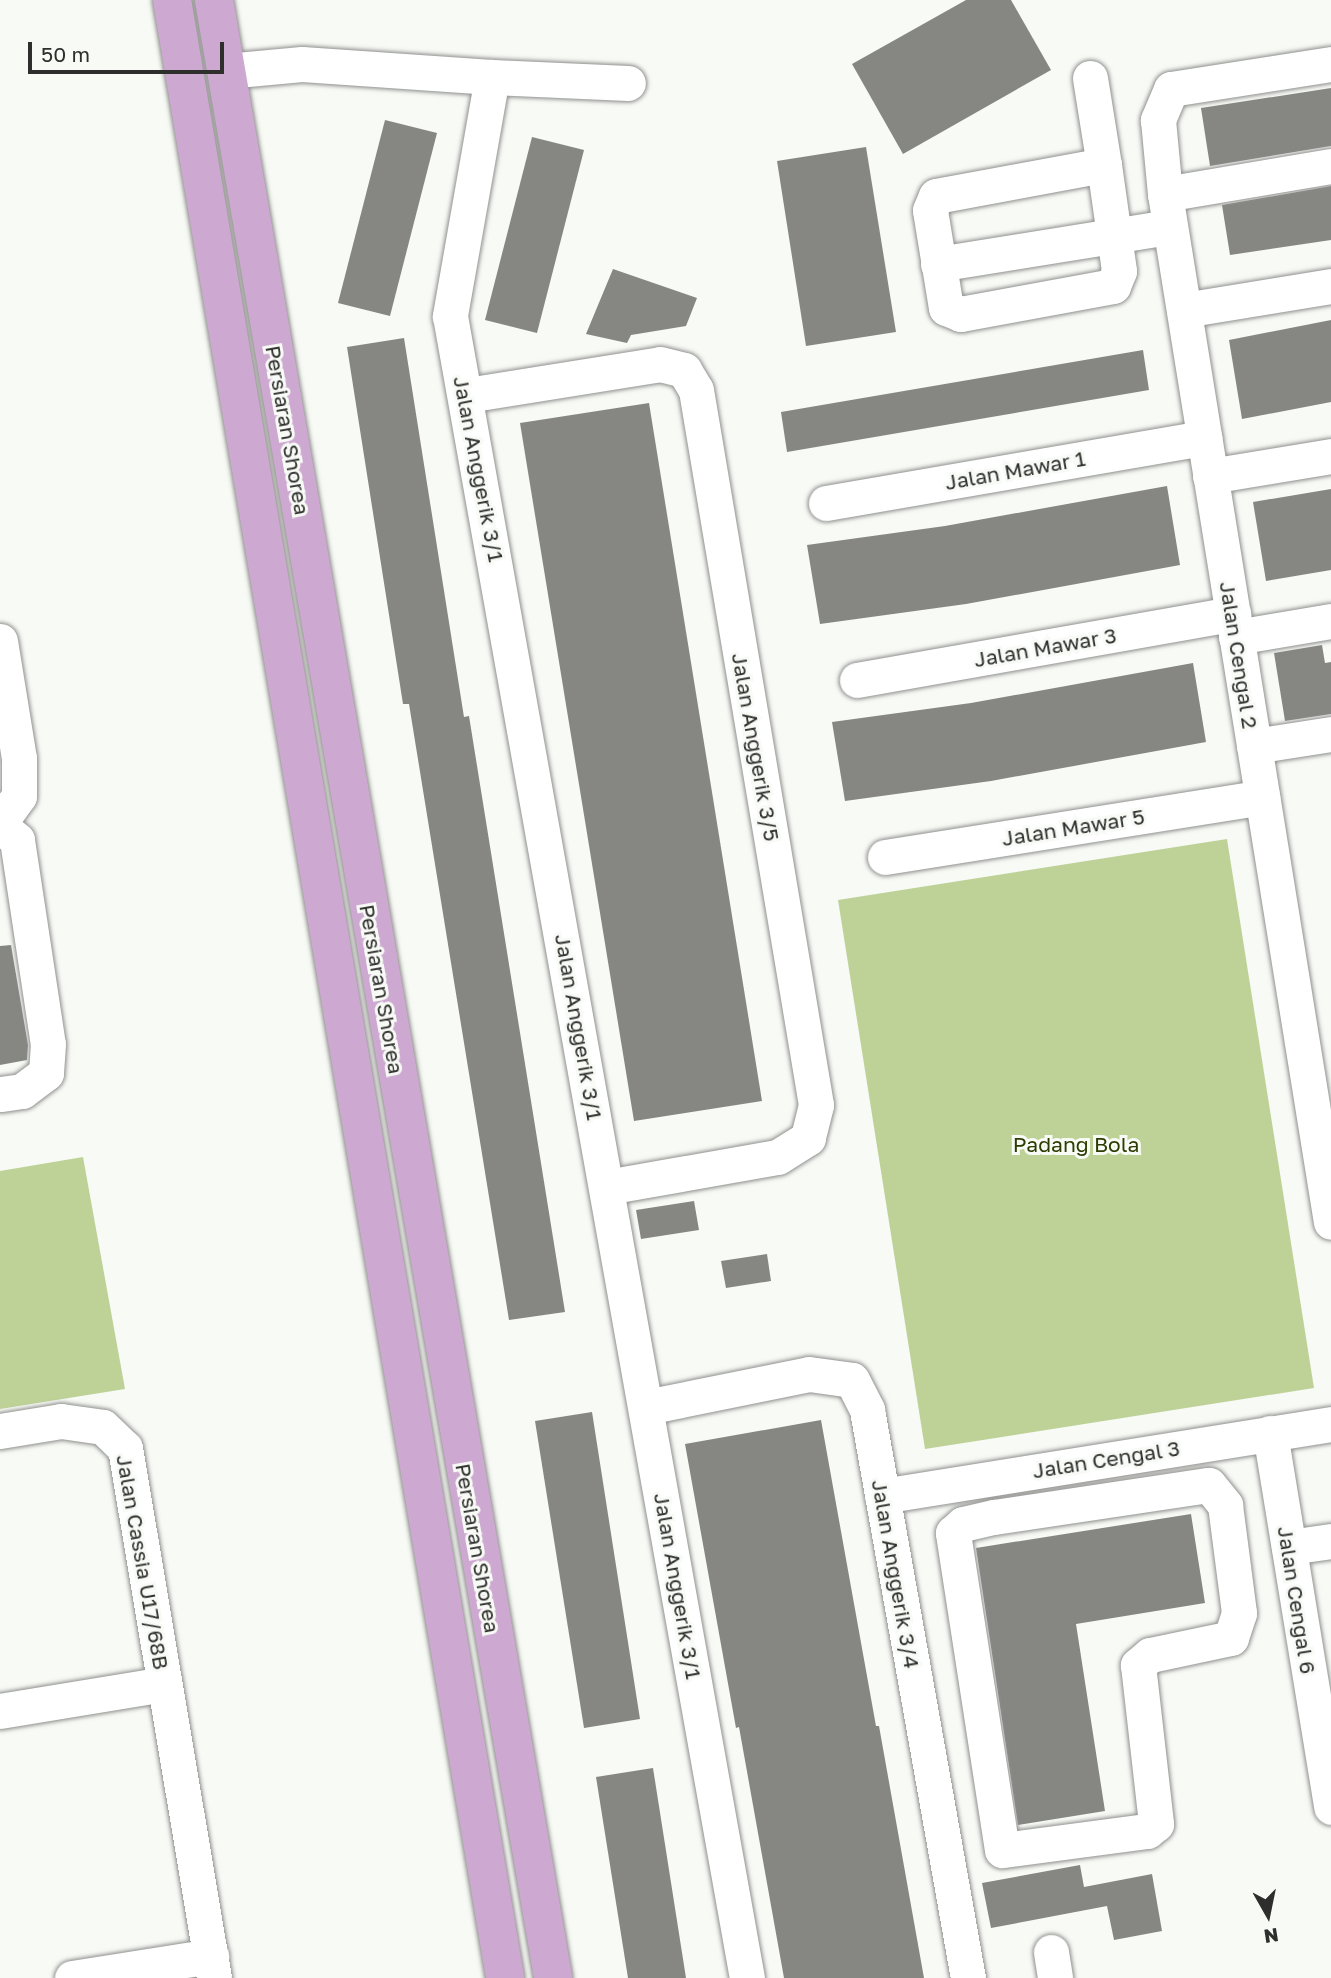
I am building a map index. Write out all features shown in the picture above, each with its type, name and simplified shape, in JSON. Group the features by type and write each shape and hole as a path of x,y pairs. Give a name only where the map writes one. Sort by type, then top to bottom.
{"main road":[{"name":"Persiaran Shorea","path":"172,0 505,1978"},
{"path":"187,0 205,51 210,60 226,71 209,92 209,159 205,192"},
{"name":"Persiaran Shorea","path":"214,0 553,1978"}],"street":[{"path":"226,71 302,64 628,83"},
{"name":"Jalan Cengal 2","path":"1331,64 1171,89 1158,120 1167,211 1262,797 1318,1063 1331,1223"},
{"name":"Jalan Anggerik 3/1","path":"492,77 450,316 467,395 747,1978"},
{"path":"1090,78 1104,165 1119,271 1114,286 961,314 946,308 930,210 936,196 1104,165"},
{"path":"938,264 1114,236 1167,211 1331,166"},
{"path":"1184,310 1331,286"},
{"name":"Jalan Anggerik 3/5","path":"467,395 660,364 684,370 696,390 817,1105 808,1138 777,1157 607,1187"},
{"name":"Jalan Mawar 1","path":"826,503 1204,438"},
{"path":"1210,476 1331,456"},
{"name":"Jalan Mawar 3","path":"857,680 1235,625 1331,621"},
{"path":"0,641 19,771 19,796 0,824 17,840 48,1044 46,1073 22,1091 0,1094"},
{"path":"1254,746 1331,734"},
{"name":"Jalan Mawar 5","path":"885,857 1262,797"},
{"name":"Jalan Anggerik 3/4","path":"646,1407 809,1374 852,1380 867,1410 968,1978"},
{"name":"Jalan Cassia U17/68B","path":"0,1431 61,1421 103,1427 125,1448 212,1967"},
{"name":"Jalan Cengal 3","path":"881,1496 1331,1424"},
{"name":"Jalan Cengal 6","path":"1270,1433 1289,1547 1320,1671 1330,1794"},
{"path":"988,1478 994,1517"},
{"path":"1209,1485 1225,1505 1240,1612 1231,1638 1150,1655 1138,1665 1156,1824 1147,1831 1002,1850 953,1533 962,1524 994,1517 1209,1485"},
{"path":"1289,1547 1331,1541"},
{"path":"0,1711 164,1684"},
{"path":"72,1978 212,1967"}],"green space":[{"name":"Padang Bola","path":"1227,839 1314,1388 925,1449 838,900"},
{"path":"83,1157 125,1389 0,1409 0,1171"}],"building":[{"path":"966,0 1011,0 1051,70 903,154 852,64"},
{"path":"1331,88 1331,146 1210,166 1201,108"},
{"path":"385,120 437,133 390,316 338,303"},
{"path":"532,137 584,150 537,333 485,320"},
{"path":"866,147 896,332 806,346 777,161"},
{"path":"1331,186 1331,240 1230,255 1222,205"},
{"path":"613,269 697,298 686,326 631,335 627,343 586,334"},
{"path":"1331,320 1331,402 1242,419 1229,340"},
{"path":"404,338 464,717 469,716 565,1312 509,1320 409,704 403,704 347,347"},
{"path":"1143,350 1149,390 787,452 781,412"},
{"path":"649,403 762,1101 634,1121 520,423"},
{"path":"1167,486 1180,565 966,604 820,624 807,545 945,526"},
{"path":"1331,489 1331,570 1266,581 1253,502"},
{"path":"1322,645 1325,663 1331,662 1331,714 1285,721 1274,653"},
{"path":"1193,663 1206,742 991,781 845,801 832,722 971,703"},
{"path":"11,945 28,1045 27,1060 0,1065 0,946"},
{"path":"694,1201 699,1230 641,1239 636,1210"},
{"path":"767,1254 771,1281 726,1288 721,1261"},
{"path":"592,1412 640,1719 584,1728 535,1421"},
{"path":"821,1420 924,1978 784,1978 739,1727 736,1728 685,1444"},
{"path":"1191,1514 1205,1603 1076,1624 1105,1811 1018,1825 976,1548"},
{"path":"653,1768 686,1978 628,1978 596,1777"},
{"path":"1080,1865 1084,1887 1152,1874 1162,1931 1114,1940 1107,1906 991,1928 982,1883"}]}
